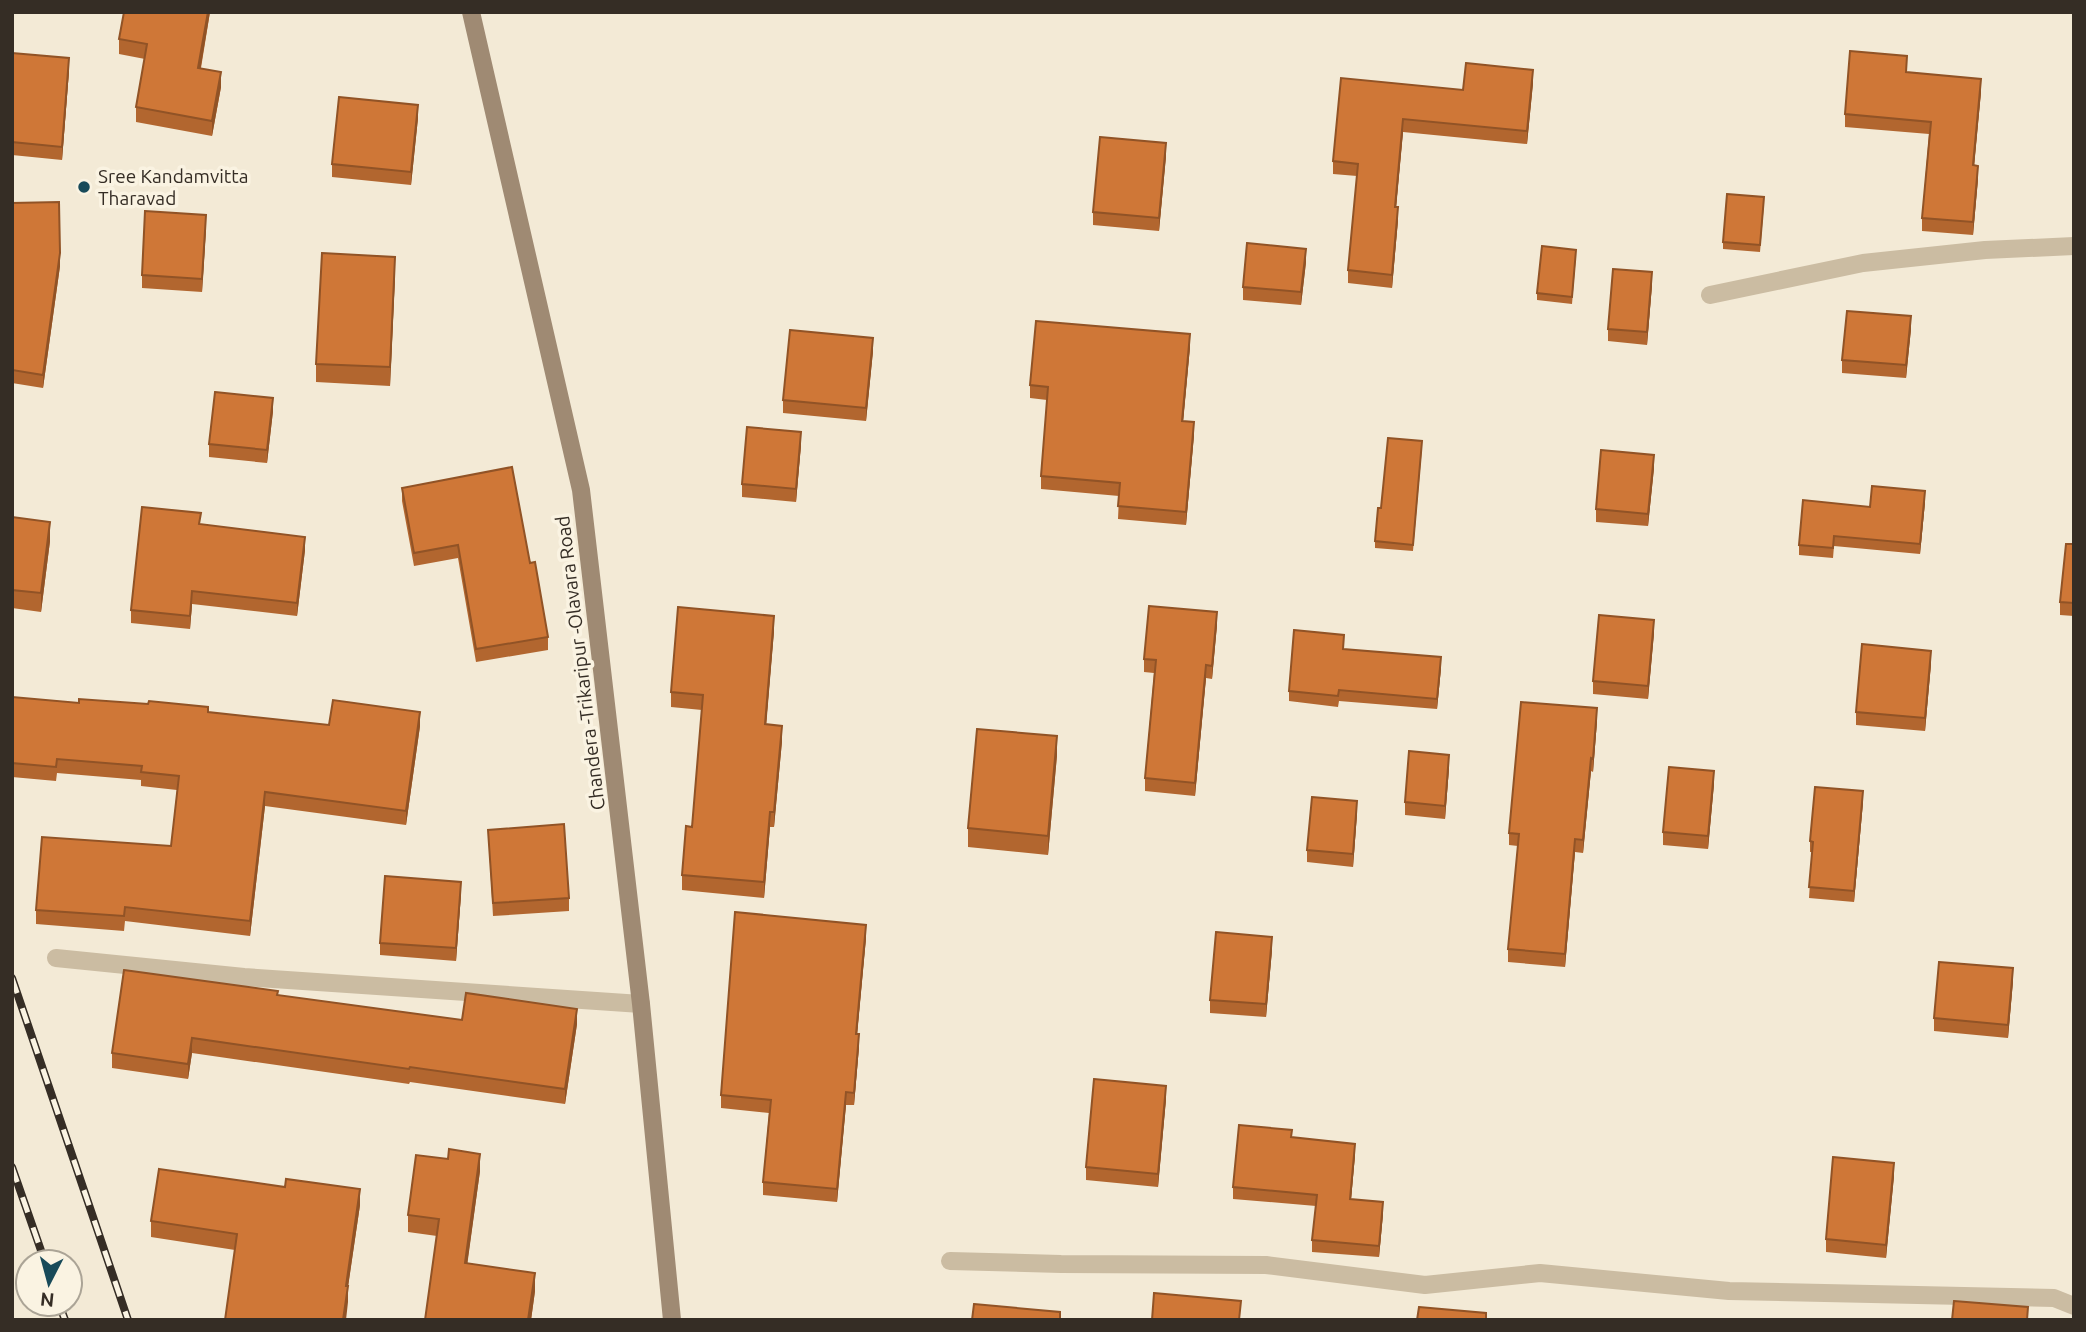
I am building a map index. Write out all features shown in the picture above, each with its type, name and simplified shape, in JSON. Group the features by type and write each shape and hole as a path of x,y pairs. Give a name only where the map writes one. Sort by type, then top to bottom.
{"main road":[{"name":"Chandera -Trikaripur -Olavara Road","path":"471,12 581,490 641,1004 672,1320"}],"street":[{"path":"1710,295 1863,263 1985,250 2074,246"},
{"path":"56,958 244,977 641,1004"},
{"path":"950,1261 1266,1265 1425,1285 1540,1273 1729,1291 2054,1298 2074,1306"}],"building":[{"path":"124,12 208,12 198,68 221,72 212,121 136,107 147,44 119,39"},
{"path":"1850,51 1907,56 1906,72 1981,79 1973,165 1978,166 1973,222 1922,218 1931,122 1845,114"},
{"path":"12,53 69,58 62,147 12,142"},
{"path":"1466,63 1533,70 1527,131 1403,119 1392,275 1348,270 1358,164 1333,161 1341,78 1463,90"},
{"path":"339,97 418,105 411,172 332,164"},
{"path":"1100,137 1166,143 1159,218 1093,212"},
{"path":"1727,194 1764,197 1760,245 1723,242"},
{"path":"59,202 60,253 43,375 12,370 12,203"},
{"path":"145,211 206,215 202,279 142,275"},
{"path":"1247,243 1306,249 1301,292 1243,287"},
{"path":"1542,246 1576,250 1572,297 1537,293"},
{"path":"322,253 395,257 390,367 316,364"},
{"path":"1613,269 1652,272 1647,332 1608,329"},
{"path":"1847,311 1911,316 1906,365 1842,360"},
{"path":"1036,321 1190,334 1182,421 1194,422 1186,512 1118,506 1120,483 1041,476 1048,387 1030,385"},
{"path":"790,330 873,338 866,408 783,400"},
{"path":"215,392 273,398 267,450 209,444"},
{"path":"747,427 801,432 796,489 742,484"},
{"path":"1388,438 1422,441 1413,545 1375,541"},
{"path":"1601,450 1654,455 1648,514 1596,509"},
{"path":"512,467 530,563 535,562 548,637 476,649 458,545 414,553 402,488"},
{"path":"1872,486 1925,491 1920,544 1834,536 1833,548 1799,545 1803,500 1870,507"},
{"path":"142,507 201,513 199,524 305,537 297,603 192,591 190,616 131,610"},
{"path":"12,517 50,522 41,593 12,590"},
{"path":"2066,544 2074,544 2074,603 2060,602"},
{"path":"1149,606 1217,612 1212,666 1206,665 1195,783 1145,778 1156,660 1144,659"},
{"path":"678,607 774,616 765,724 782,726 764,882 682,875 686,826 692,827 703,695 671,692"},
{"path":"1599,615 1654,620 1648,686 1593,681"},
{"path":"1294,630 1344,635 1343,649 1441,657 1437,699 1339,690 1338,696 1289,691"},
{"path":"1862,644 1931,651 1925,718 1856,712"},
{"path":"12,697 79,703 79,699 148,704 149,701 208,707 208,712 329,725 333,700 420,712 406,811 265,792 250,921 125,907 124,916 36,910 42,837 171,846 179,776 141,772 142,766 57,759 56,767 12,763"},
{"path":"1521,702 1597,708 1583,840 1575,839 1565,954 1508,949 1519,834 1509,833"},
{"path":"977,729 1057,736 1048,836 968,828"},
{"path":"1409,751 1449,755 1445,806 1405,802"},
{"path":"1669,767 1714,771 1708,836 1663,832"},
{"path":"1815,787 1863,791 1854,891 1809,887"},
{"path":"1312,797 1357,801 1353,854 1307,850"},
{"path":"564,824 569,898 493,903 488,830"},
{"path":"385,876 461,882 456,948 380,943"},
{"path":"735,912 866,925 856,1034 859,1034 854,1093 846,1092 837,1189 763,1182 771,1100 721,1095"},
{"path":"1216,932 1272,937 1266,1004 1210,1000"},
{"path":"1939,962 2013,968 2008,1025 1934,1018"},
{"path":"124,970 278,991 277,995 462,1020 466,993 577,1009 565,1089 192,1038 188,1064 112,1053"},
{"path":"1094,1079 1166,1086 1158,1174 1086,1167"},
{"path":"1239,1125 1292,1130 1291,1137 1355,1144 1350,1199 1383,1202 1379,1246 1312,1240 1317,1195 1233,1187"},
{"path":"449,1149 480,1154 465,1263 535,1273 528,1320 425,1320 439,1219 408,1215 416,1155 448,1159"},
{"path":"1833,1157 1894,1163 1886,1245 1826,1239"},
{"path":"159,1169 285,1187 286,1179 360,1189 343,1320 225,1320 237,1234 151,1221"},
{"path":"1154,1293 1241,1301 1239,1320 1152,1320"},
{"path":"1954,1301 2028,1307 2027,1320 1952,1320"},
{"path":"974,1304 1060,1312 1060,1320 972,1320"},
{"path":"1419,1307 1486,1313 1486,1320 1417,1320"}],"railway":[{"path":"12,978 128,1320"},
{"path":"12,1167 40,1248"}],"place":[{"name":"Sree Kandamvitta Tharavad","path":"84,187"}]}
